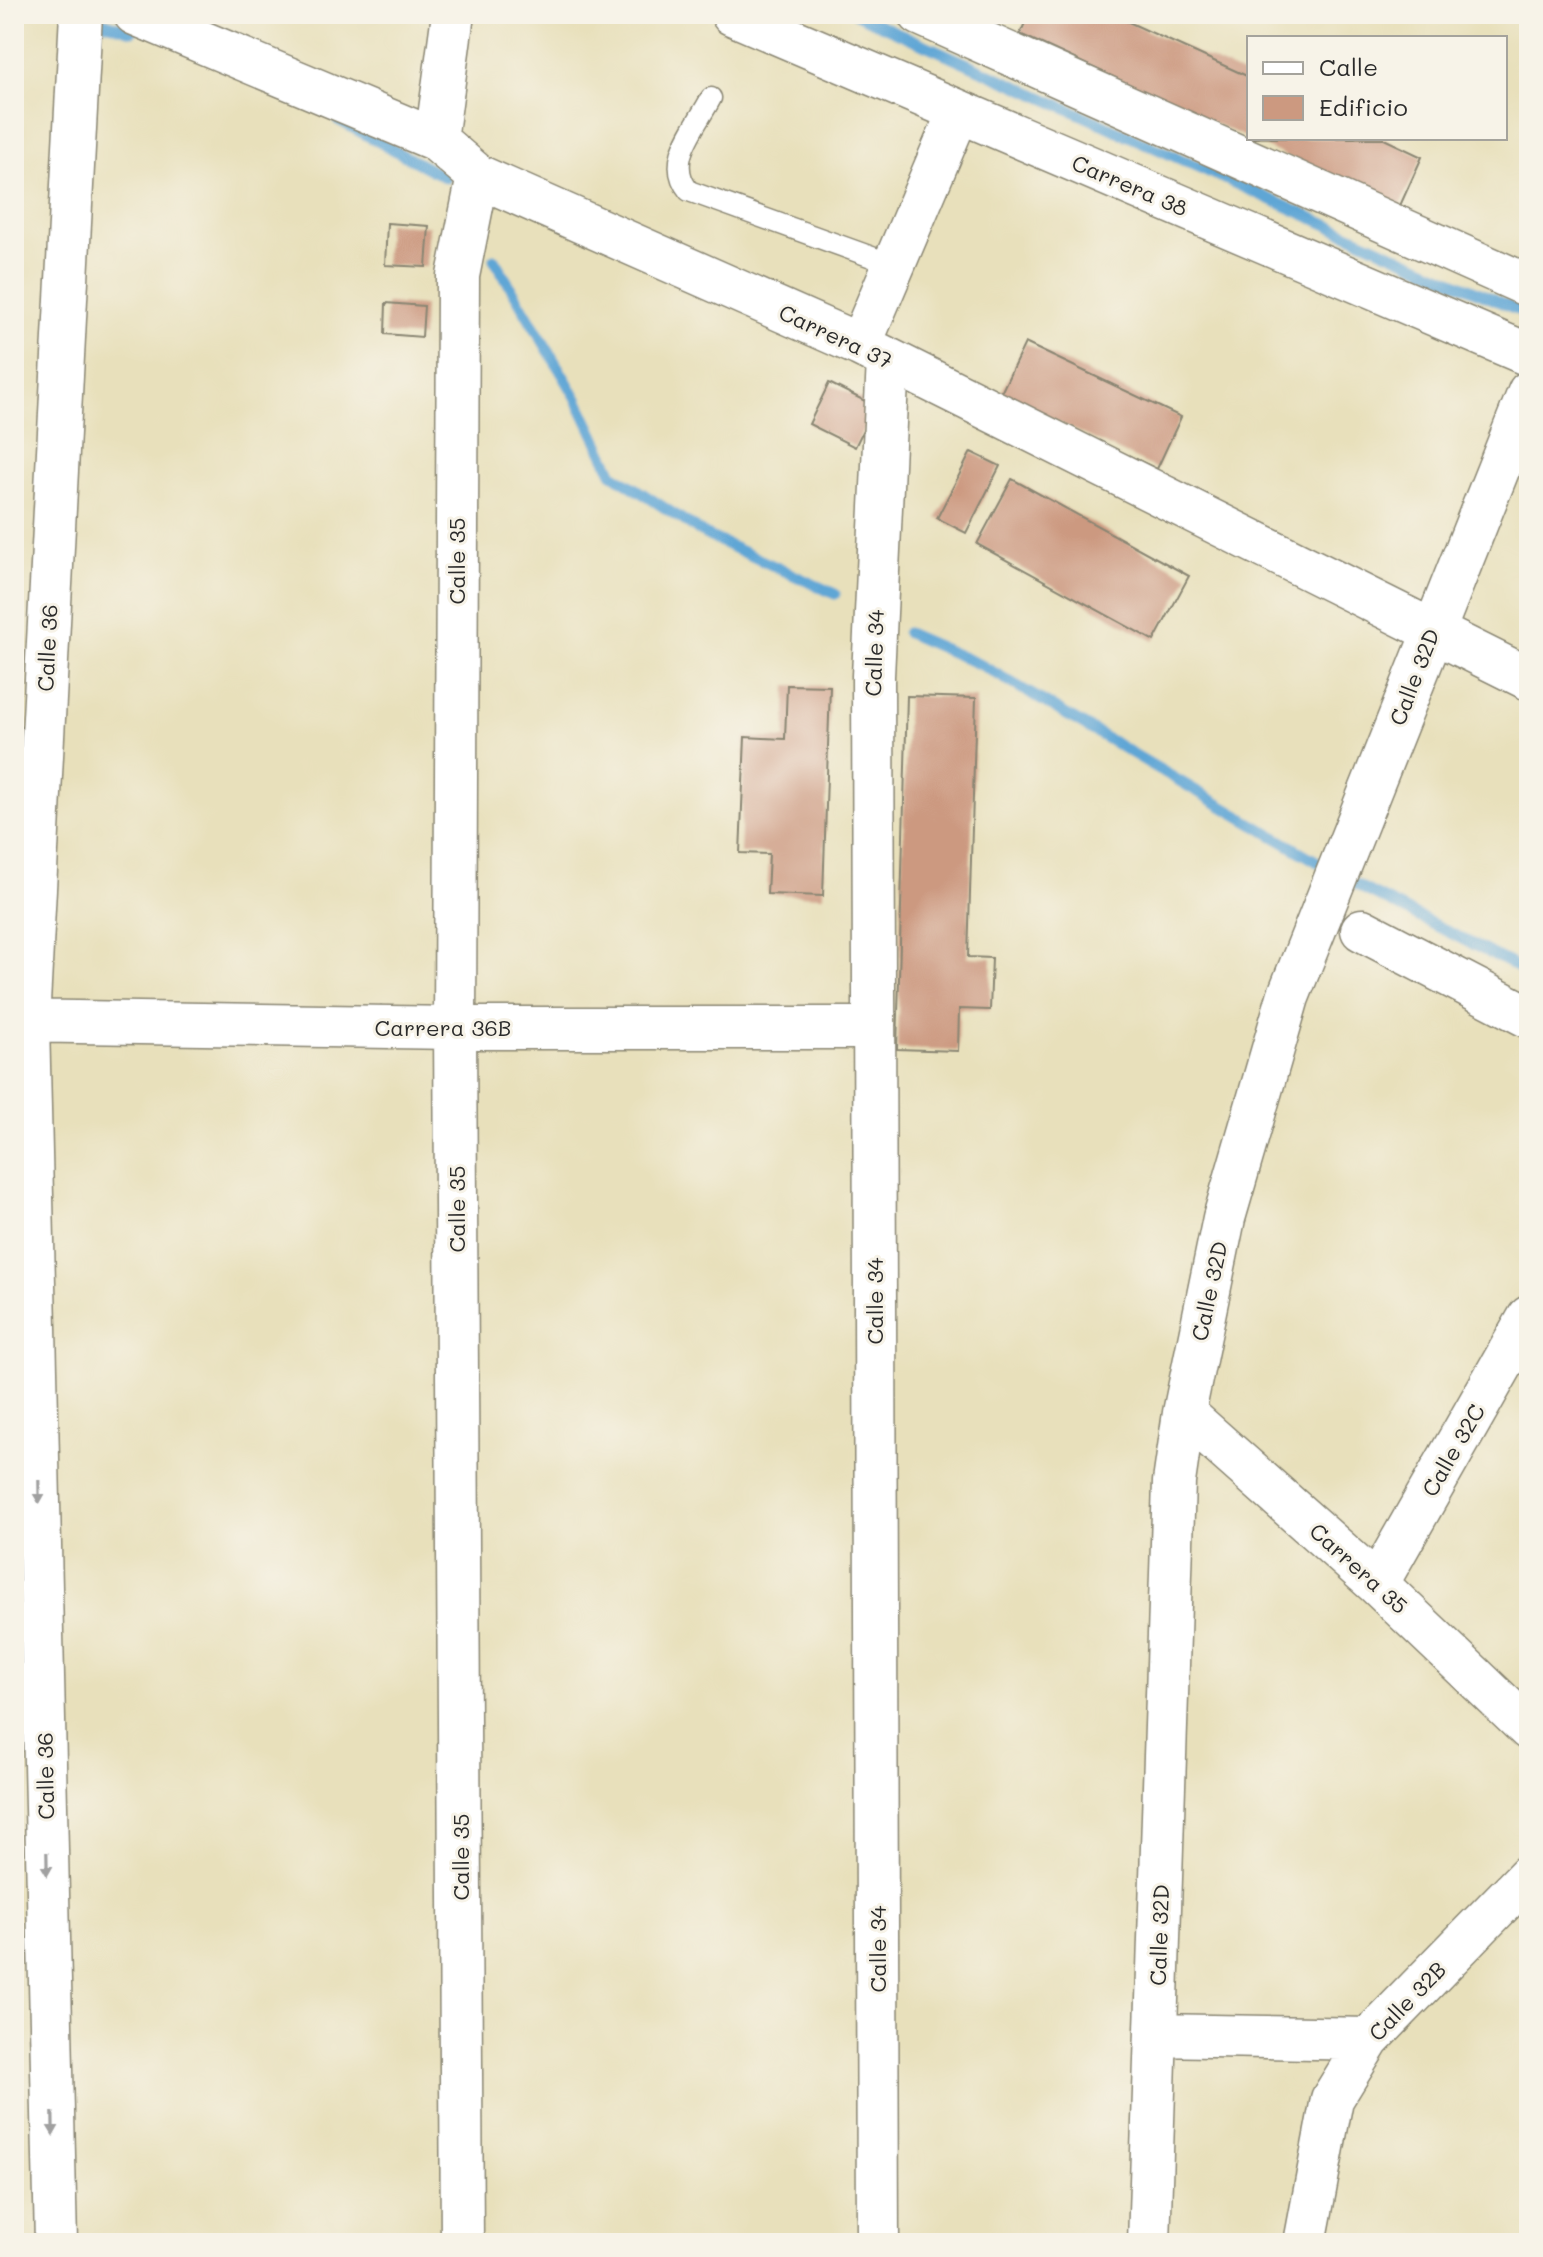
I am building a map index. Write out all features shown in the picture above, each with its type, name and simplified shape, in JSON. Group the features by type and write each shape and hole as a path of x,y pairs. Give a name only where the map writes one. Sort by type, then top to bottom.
{"street":[{"name":"Carrera 37","path":"135,14 436,140 478,176 874,353 1529,679"},
{"path":"436,140 453,14"},
{"name":"Carrera 38","path":"732,14 1529,355"},
{"path":"920,14 993,29 1529,286"},
{"name":"Calle 36","path":"56,2243 21,1022 79,32"},
{"name":"Calle 34","path":"878,2243 873,1028 874,353 894,265 959,111"},
{"name":"Calle 35","path":"462,2243 455,1028 458,276 478,176"},
{"name":"Calle 32D","path":"1149,2243 1174,1482 1184,1413 1224,1218 1288,997 1329,900 1431,631 1529,392"},
{"path":"1362,930 1529,1017"},
{"name":"Carrera 36B","path":"21,1022 455,1028 873,1028"},
{"name":"Calle 32C","path":"1377,1584 1529,1317"},
{"name":"Carrera 35","path":"1184,1413 1377,1584 1529,1729"},
{"name":"Calle 32B","path":"1305,2243 1332,2099 1369,2039 1529,1875"},
{"path":"1156,2035 1369,2039"}],"lane":[{"path":"711,98 677,162 679,179 689,191 894,265"}],"building":[{"path":"1029,14 1111,14 1247,76 1247,138 1020,34"},
{"path":"1251,140 1386,140 1422,157 1399,208"},
{"path":"387,223 429,226 426,267 385,265"},
{"path":"386,303 424,306 422,337 385,334"},
{"path":"1025,343 1181,417 1157,469 1000,395"},
{"path":"829,383 875,406 855,447 809,424"},
{"path":"971,452 1000,466 966,533 937,518"},
{"path":"1012,479 1189,576 1154,641 977,544"},
{"path":"787,685 830,686 823,896 767,894 769,854 740,853 745,737 785,739"},
{"path":"907,696 976,698 968,957 992,958 990,1010 959,1009 958,1051 897,1049"}],"waterway":[{"path":"856,14 1529,315"},
{"path":"87,17 132,31"},
{"path":"338,120 446,178"},
{"path":"494,259 576,397 613,474 706,535 835,594"},
{"path":"907,633 983,666 1364,889 1529,973"}]}
